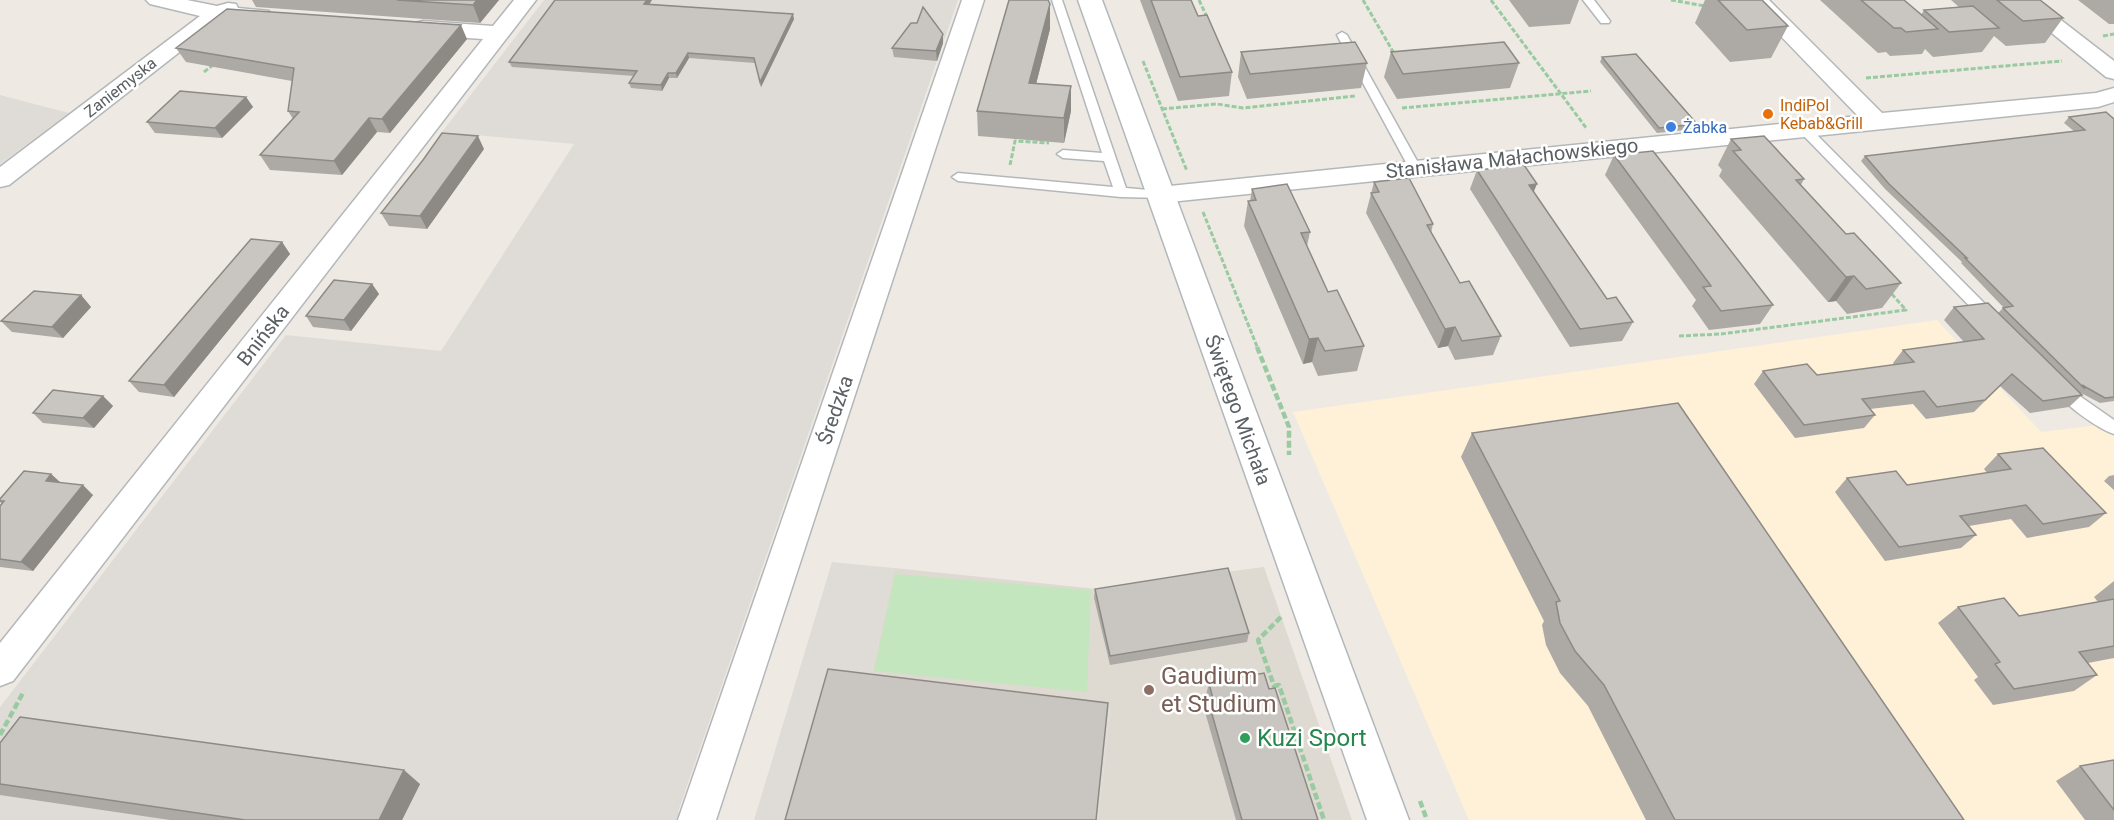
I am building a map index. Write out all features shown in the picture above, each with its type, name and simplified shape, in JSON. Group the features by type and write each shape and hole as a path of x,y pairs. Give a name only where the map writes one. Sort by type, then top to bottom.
{"street":[{"path":"158,0 219,13 277,17"},
{"name":"Zaniemyska","path":"0,179 201,24 243,0"},
{"name":"Bnińska","path":"0,670 525,0"},
{"name":"Średzka","path":"697,820 973,0"},
{"name":"Świętego Michała","path":"1090,0 1388,820"},
{"path":"1757,0 1876,121"},
{"path":"2023,1 2053,0"},
{"path":"2023,1 2114,72"},
{"path":"405,26 499,33"},
{"name":"Stanisława Małachowskiego","path":"1160,195 1876,121 2076,103 2114,95"}],"lane":[{"path":"1058,0 1121,193"},
{"path":"1588,0 1605,21"},
{"path":"1342,35 1415,168"},
{"path":"1804,129 2005,333"},
{"path":"1063,154 1110,158"},
{"path":"958,177 1160,195"},
{"path":"2053,381 2073,400 2111,427"}],"path":[{"path":"1199,0 1208,20"},
{"path":"1359,67 1401,64 1363,0"},
{"path":"1491,0 1602,149"},
{"path":"1671,0 1705,6"},
{"path":"1140,54 1289,427 1289,458"},
{"path":"1836,80 2095,58"},
{"path":"204,72 213,64"},
{"path":"1383,110 1591,91"},
{"path":"1162,109 1217,104 1243,108 1374,94"},
{"path":"1006,180 1015,141 1049,144"},
{"path":"1679,336 1721,334 1906,310 1882,284"},
{"path":"1311,609 1284,614 1258,640 1274,686 1279,685 1324,820"},
{"path":"1419,798 1427,820"}],"shaded area":[{"path":"544,0 958,0 678,812 710,817 709,820 0,820 0,707 286,335 441,351 574,144 442,132"},
{"path":"0,95 69,113 0,164"},
{"path":"1937,320 2041,432 2114,423 2114,820 1469,820 1293,412"},
{"path":"832,562 894,568 872,674 1111,705 1098,820 754,820"},
{"name":"Gaudium et Studium","path":"1264,567 1352,820 1098,820 1111,705 872,674 894,568 1097,589"}],"green space":[{"path":"895,574 1091,590 1087,692 874,671"}],"building":[{"path":"397,0 477,0 473,5"},
{"path":"555,0 647,0 644,4 793,14 760,82 754,58 688,53 676,73 668,73 661,85 629,83 637,71 509,62"},
{"path":"1009,0 1048,0 1050,4 1029,83 1071,86 1064,118 977,111"},
{"path":"1151,0 1191,0 1198,16 1207,15 1232,72 1180,77"},
{"path":"1718,0 1762,0 1788,26 1747,30"},
{"path":"1861,0 1904,0 1938,29 1906,32 1901,28 1894,28"},
{"path":"1997,0 2040,0 2063,18 2023,21"},
{"path":"1973,6 1999,28 1949,32 1924,10"},
{"path":"923,7 943,34 936,51 892,48 911,23 917,23"},
{"path":"227,9 461,25 382,119 369,118 334,161 260,155 299,112 288,111 294,68 176,48"},
{"path":"1355,42 1367,63 1250,74 1241,52"},
{"path":"1504,42 1519,63 1403,74 1391,52"},
{"path":"1636,54 1697,124 1659,128 1602,57"},
{"path":"180,91 246,97 215,128 147,122"},
{"path":"2106,112 2114,119 2114,397 2105,398 2082,385 2085,389 2003,308 2013,306 1965,258 1967,258 1889,184 1865,156 2085,130 2069,117"},
{"path":"442,133 478,136 420,216 381,213 423,160"},
{"path":"1764,136 1804,179 1796,180 1846,234 1854,233 1901,283 1866,289 1854,276 1846,277 1733,151 1741,150 1731,139"},
{"path":"1653,151 1773,305 1721,311 1703,287 1711,286 1614,155"},
{"path":"1524,165 1537,184 1529,185 1607,299 1616,297 1633,322 1580,329 1477,170"},
{"path":"1409,178 1433,224 1427,225 1460,283 1469,281 1501,336 1462,341 1455,327 1445,329 1371,193 1379,192 1374,182"},
{"path":"1287,184 1310,232 1301,233 1328,292 1337,290 1364,346 1325,351 1318,338 1309,339 1248,201 1256,200 1252,189"},
{"path":"251,239 282,242 164,385 129,381"},
{"path":"334,280 372,284 344,320 306,316"},
{"path":"34,291 81,295 52,327 1,321"},
{"path":"1988,303 2082,395 2043,401 2012,374 1985,400 1937,407 1924,391 1862,399 1875,415 1804,425 1763,371 1807,364 1817,375 1914,362 1903,350 1984,339 1954,307"},
{"path":"53,390 103,396 83,418 33,413"},
{"path":"1678,403 1964,820 1675,820 1604,685 1575,651 1560,623 1556,602 1560,601 1472,433"},
{"path":"2043,448 2106,513 2043,524 2026,505 1960,516 1976,535 1899,547 1847,478 1896,471 1907,485 2011,469 1998,454"},
{"path":"24,471 51,474 46,481 83,485 21,562 0,559 0,506 4,501 0,499"},
{"path":"1228,568 1249,633 1110,656 1095,589"},
{"path":"2004,598 2019,616 2114,599 2114,646 2079,652 2097,675 2014,689 1995,664 2000,662 1958,607"},
{"path":"828,669 1108,703 1096,820 785,820"},
{"path":"1264,673 1269,689 1275,688 1318,820 1242,820 1208,700 1213,699 1209,683"},
{"path":"20,717 404,770 379,820 245,820 0,784 0,743"},
{"path":"2114,760 2114,810 2080,766"}],"place":[{"name":"IndiPol Kebab&Grill","path":"1768,114"},
{"name":"Żabka","path":"1671,127"},
{"name":"Gaudium et Studium","path":"1149,690"},
{"name":"Kuzi Sport","path":"1245,738"}]}
